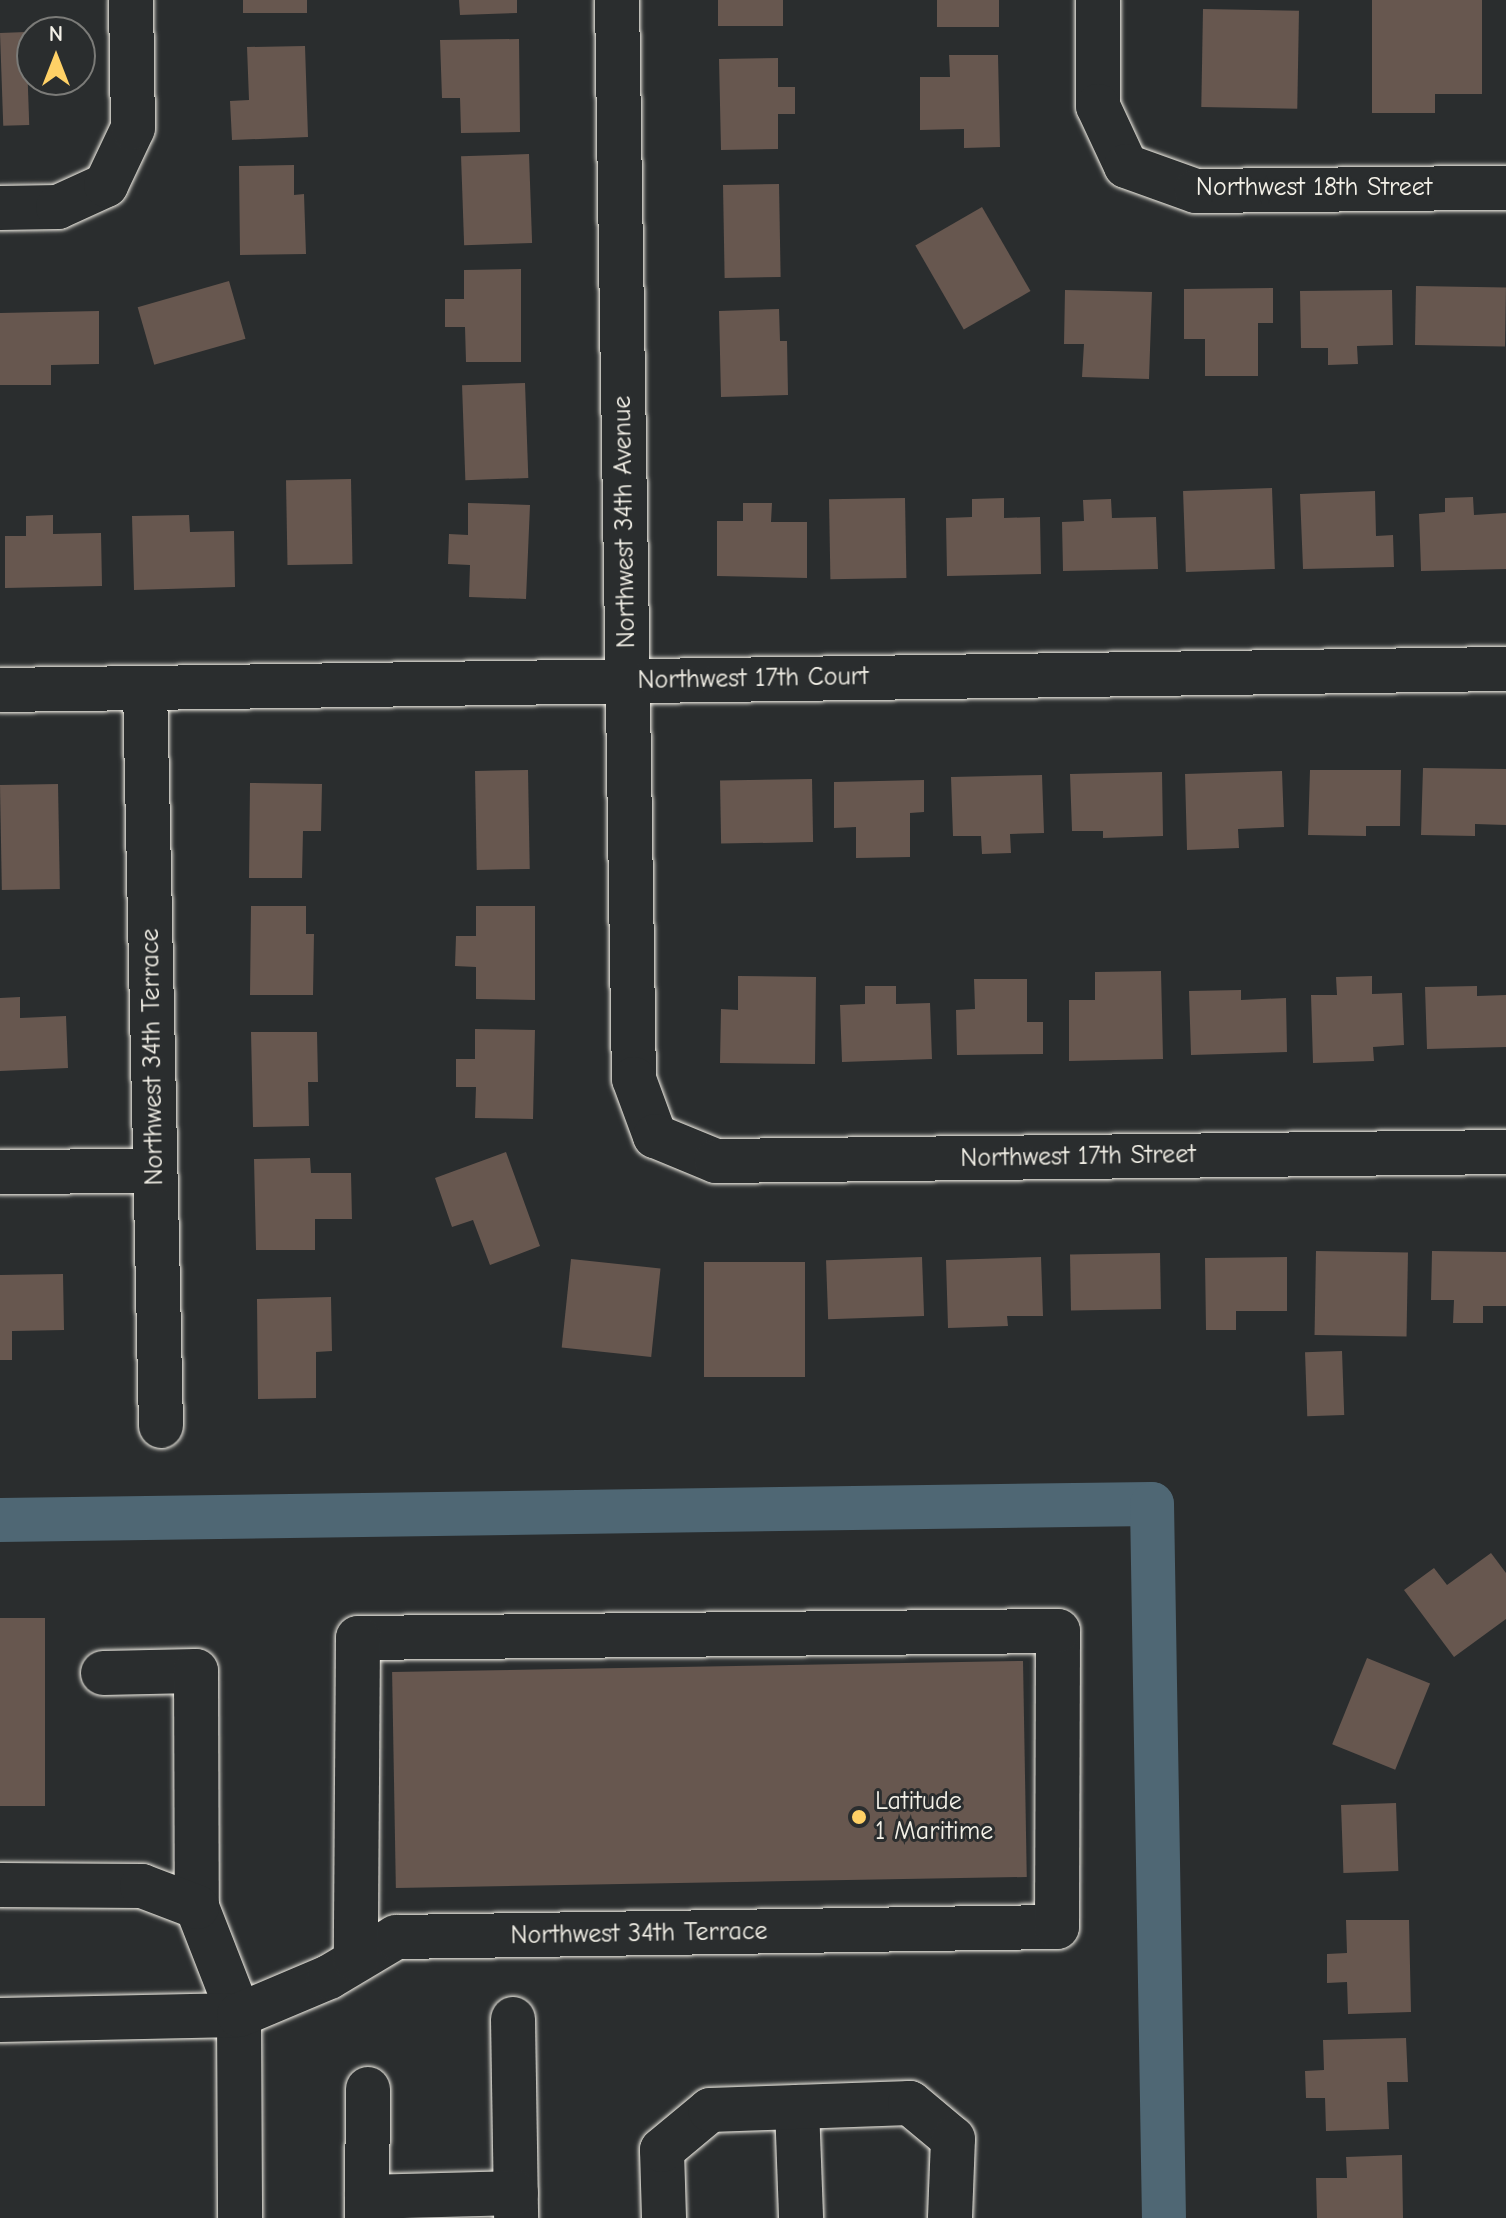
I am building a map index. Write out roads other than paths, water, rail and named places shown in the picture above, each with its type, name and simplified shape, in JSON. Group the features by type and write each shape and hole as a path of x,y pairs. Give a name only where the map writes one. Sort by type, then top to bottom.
{"street":[{"path":"0,208 58,207 106,185 133,128 131,0"},
{"name":"Northwest 34th Avenue","path":"617,0 634,1079 655,1136"},
{"name":"Northwest 18th Street","path":"1098,0 1098,106 1126,166 1196,191 1506,188"},
{"name":"Northwest 17th Court","path":"0,690 1506,669"},
{"name":"Northwest 34th Terrace","path":"145,688 161,1426"},
{"name":"Northwest 17th Street","path":"655,1136 716,1161 1506,1152"},
{"path":"0,1172 155,1171"},
{"name":"Northwest 34th Terrace","path":"239,2015 329,1977 396,1937 1057,1927 1058,1631 358,1638 356,1960"},
{"path":"103,1673 196,1671 197,1907 239,2015 240,2218"},
{"path":"0,1885 142,1886 197,1907"},
{"path":"0,2020 239,2015"},
{"path":"368,2089 367,2208 516,2206 513,2019"},
{"path":"664,2218 662,2150 710,2110 910,2103 953,2139 950,2218"},
{"path":"797,2107 801,2218"}],"waterway":[{"path":"0,1520 1152,1504 1164,2218"}],"place":[{"name":"Latitude 1 Maritime","path":"859,1817"}]}
